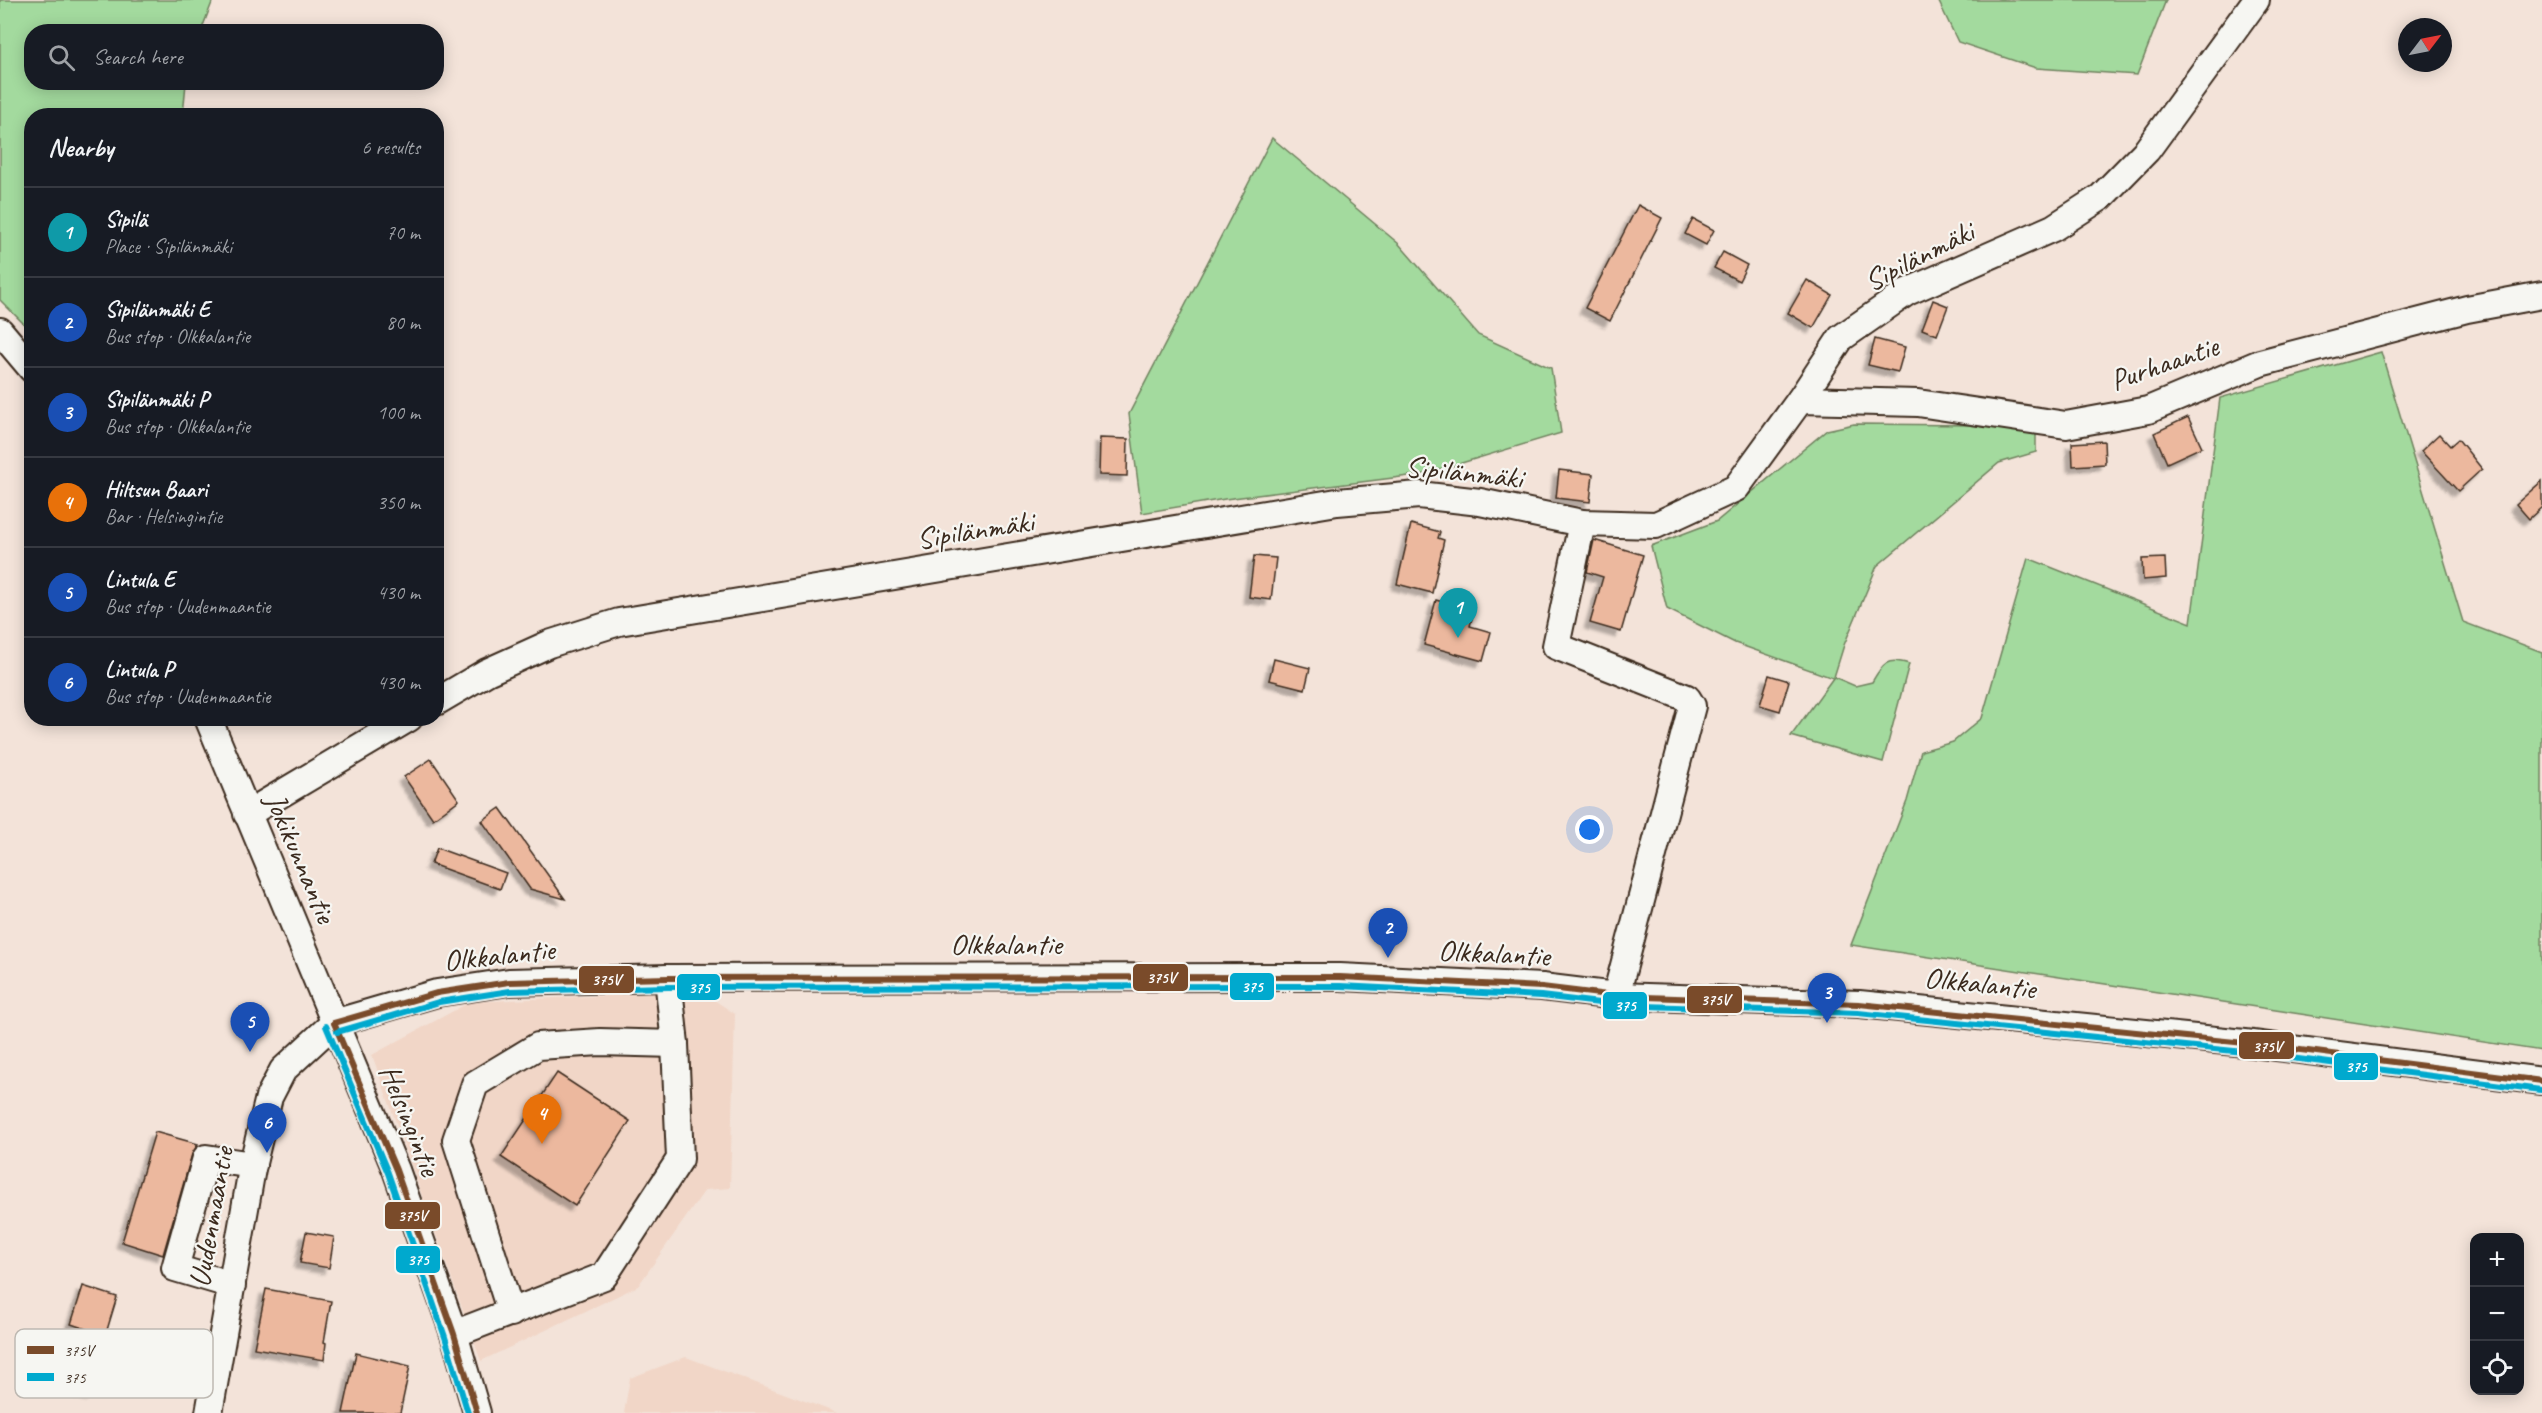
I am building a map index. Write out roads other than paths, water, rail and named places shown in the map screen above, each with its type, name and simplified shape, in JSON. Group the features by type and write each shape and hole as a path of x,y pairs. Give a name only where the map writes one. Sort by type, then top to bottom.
{"street":[{"name":"Sipilänmäki","path":"444,697 488,672 549,644 620,622 1337,502 1419,495 1480,502 1582,523 1656,525 1736,488 1800,400 1841,338 1907,292 2053,228 2101,197 2147,150 2256,0"},
{"name":"Purhaantie","path":"1800,400 1918,402 2066,425 2148,410 2260,363 2467,309 2542,295"},
{"path":"0,331 24,360"},
{"path":"1582,523 1556,646 1687,698 1692,706 1617,996"},
{"name":"Jokikunnantie","path":"211,726 334,1023"},
{"path":"247,814 396,726"},
{"name":"Olkkalantie","path":"334,1023 437,993 509,982 668,978 1340,977 1542,987 1617,996 1859,1004 2246,1043 2542,1081"},
{"path":"454,1334 604,1276 680,1159 675,1044 668,978"},
{"name":"Uudenmaantie","path":"213,1391 253,1165 269,1097 283,1070 334,1023"},
{"name":"Helsingintie","path":"334,1023 396,1170 454,1334 477,1413"},
{"path":"511,1313 456,1140 476,1084 538,1046 600,1042 675,1044"},
{"path":"232,1285 175,1268 206,1158 253,1165"},
{"name":"Uudenmaantie","path":"209,1413 212,1398"}],"place":[{"name":"Sipilä","path":"1458,638"},
{"name":"Sipilänmäki E","path":"1388,958"},
{"name":"Sipilänmäki P","path":"1827,1023"},
{"name":"Lintula E","path":"250,1052"},
{"name":"Hiltsun Baari","path":"542,1144"},
{"name":"Lintula P","path":"267,1153"}]}
